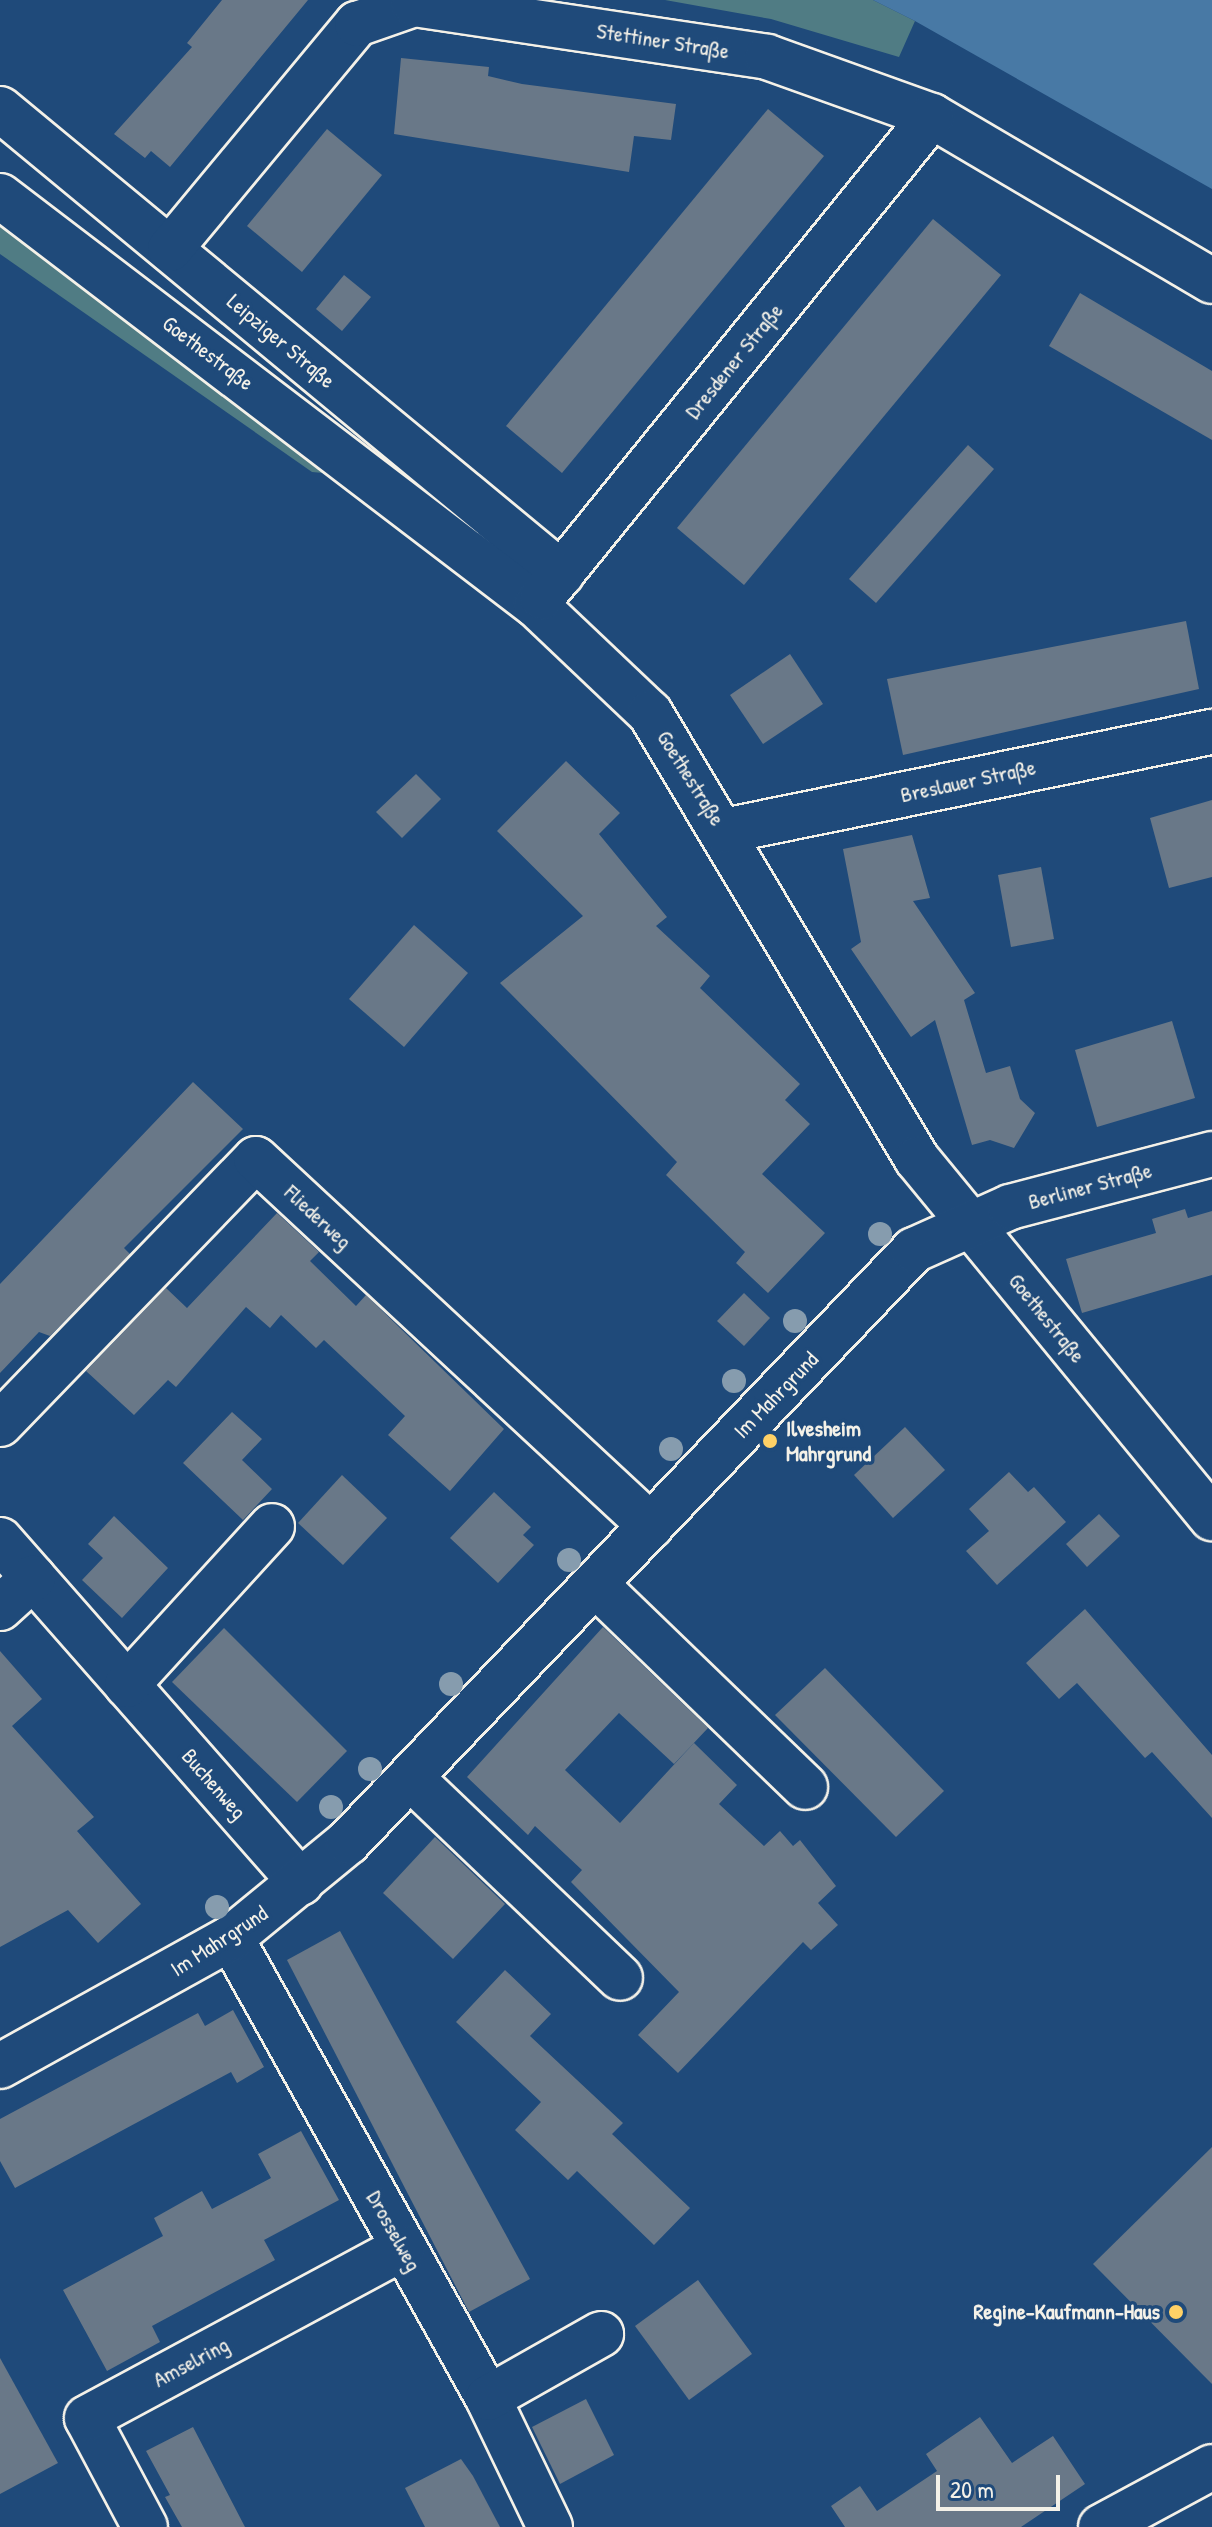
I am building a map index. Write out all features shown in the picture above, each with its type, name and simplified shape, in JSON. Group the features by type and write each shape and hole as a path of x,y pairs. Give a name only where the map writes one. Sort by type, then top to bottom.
{"street":[{"name":"Stettiner Straße","path":"170,249 357,24 412,2 767,57 932,116 1212,281"},
{"name":"Leipziger Straße","path":"0,109 170,249 549,590"},
{"name":"Dresdener Straße","path":"549,590 932,116"},
{"name":"Goethestraße","path":"0,196 549,590 650,713 724,831 917,1159 1212,1518"},
{"name":"Breslauer Straße","path":"724,831 1212,732"},
{"name":"Berliner Straße","path":"970,1225 1010,1207 1212,1154"},
{"name":"Fliederweg","path":"0,1424 256,1159 651,1526"},
{"name":"Im Mahrgrund","path":"0,2066 231,1938 301,1883 411,1778 914,1250 970,1225"},
{"path":"127,1685 272,1526"},
{"name":"Buchenweg","path":"0,1540 301,1883"},
{"path":"0,1608 33,1578"},
{"path":"595,1584 805,1787"},
{"path":"411,1778 620,1978"},
{"name":"Drosselweg","path":"231,1938 488,2398 550,2527"},
{"name":"Amselring","path":"145,2527 87,2418 403,2248"},
{"path":"488,2398 601,2334"},
{"path":"1101,2527 1212,2467"}],"green space":[{"path":"665,0 873,0 915,21 899,57 771,19"},
{"path":"0,223 173,353 323,473 312,472 0,254"}],"water":[{"path":"873,0 1212,0 1212,189 915,21"}],"building":[{"path":"222,0 308,0 170,167 151,151 145,158 114,134 192,47 187,43"},
{"path":"401,58 489,67 488,76 522,84 676,104 671,140 634,136 629,172 394,134"},
{"path":"768,109 824,156 562,473 506,426"},
{"path":"327,129 382,175 302,272 247,226"},
{"path":"933,219 1001,275 744,585 677,528"},
{"path":"344,275 371,297 342,331 316,309"},
{"path":"1080,293 1212,371 1212,440 1049,346"},
{"path":"968,445 994,469 876,603 849,579"},
{"path":"1186,621 1199,689 903,755 887,679"},
{"path":"790,654 823,704 763,744 730,695"},
{"path":"566,761 620,813 599,834 667,917 656,926 710,976 700,988 800,1084 785,1100 810,1124 762,1174 825,1233 768,1293 736,1263 745,1252 666,1175 677,1162 500,983 583,916 497,831"},
{"path":"416,774 441,799 402,838 376,812"},
{"path":"1212,800 1212,877 1169,888 1150,818"},
{"path":"912,835 930,898 913,901 975,993 964,1000 986,1073 1010,1066 1020,1099 1035,1113 1014,1148 990,1140 972,1145 935,1020 911,1037 851,949 861,942 843,849"},
{"path":"1041,867 1054,939 1011,947 998,875"},
{"path":"414,925 468,973 404,1047 349,999"},
{"path":"1172,1021 1195,1098 1097,1127 1075,1050"},
{"path":"193,1082 243,1129 124,1248 130,1254 50,1336 39,1332 0,1373 0,1284"},
{"path":"1185,1209 1188,1218 1212,1211 1212,1275 1082,1313 1066,1259 1156,1233 1152,1219"},
{"path":"277,1213 319,1252 310,1261 356,1306 366,1295 504,1429 450,1491 388,1435 405,1416 324,1340 316,1348 281,1315 270,1328 246,1307 176,1387 168,1380 134,1415 86,1371 166,1288 187,1308"},
{"path":"744,1293 770,1318 744,1346 717,1321"},
{"path":"232,1412 262,1439 242,1460 272,1489 243,1520 183,1463"},
{"path":"905,1427 945,1470 893,1518 854,1475"},
{"path":"1009,1472 1028,1492 1034,1487 1066,1522 997,1585 966,1551 989,1531 969,1509"},
{"path":"342,1475 387,1518 343,1565 298,1523"},
{"path":"494,1492 531,1527 523,1535 534,1545 498,1583 450,1538"},
{"path":"1099,1514 1120,1536 1087,1567 1066,1544"},
{"path":"114,1516 168,1568 122,1618 82,1580 103,1558 88,1544"},
{"path":"1085,1609 1212,1755 1212,1818 1152,1752 1145,1758 1077,1683 1059,1699 1026,1663"},
{"path":"603,1627 708,1728 674,1764 619,1713 565,1770 620,1823 694,1743 737,1785 719,1804 764,1846 780,1831 793,1846 800,1840 836,1886 818,1903 838,1925 811,1950 803,1942 678,2073 638,2035 679,1992 571,1882 582,1870 535,1826 528,1835 467,1777"},
{"path":"224,1628 347,1751 297,1802 172,1682"},
{"path":"0,1651 42,1699 12,1726 94,1817 77,1831 141,1904 98,1943 68,1910 0,1947"},
{"path":"825,1668 944,1791 896,1837 775,1715"},
{"path":"435,1837 505,1904 453,1959 383,1893"},
{"path":"340,1931 530,2279 469,2312 287,1960"},
{"path":"505,1970 551,2014 530,2036 623,2123 612,2134 690,2208 654,2245 577,2171 568,2180 515,2130 541,2102 456,2022"},
{"path":"233,2010 264,2067 237,2083 231,2072 15,2188 0,2161 0,2119 198,2013 205,2026"},
{"path":"301,2131 339,2200 264,2240 275,2260 152,2326 160,2342 107,2371 63,2290 163,2236 154,2218 202,2191 212,2209 271,2178 258,2154"},
{"name":"Regine-Kaufmann-Haus","path":"1212,2147 1212,2384 1093,2264"},
{"path":"698,2280 752,2354 689,2400 635,2326"},
{"path":"0,2358 58,2463 0,2494"},
{"path":"586,2399 614,2455 560,2484 532,2427"},
{"path":"980,2417 1012,2463 1053,2436 1085,2484 1021,2527 845,2527 831,2506 860,2486 877,2511 937,2471 926,2454"},
{"path":"193,2427 245,2527 182,2527 165,2497 170,2495 146,2451"},
{"path":"461,2459 500,2527 425,2527 405,2488"}],"place":[{"name":"Ilvesheim Mahrgrund","path":"770,1441"},
{"name":"Regine-Kaufmann-Haus","path":"1176,2312"}]}
